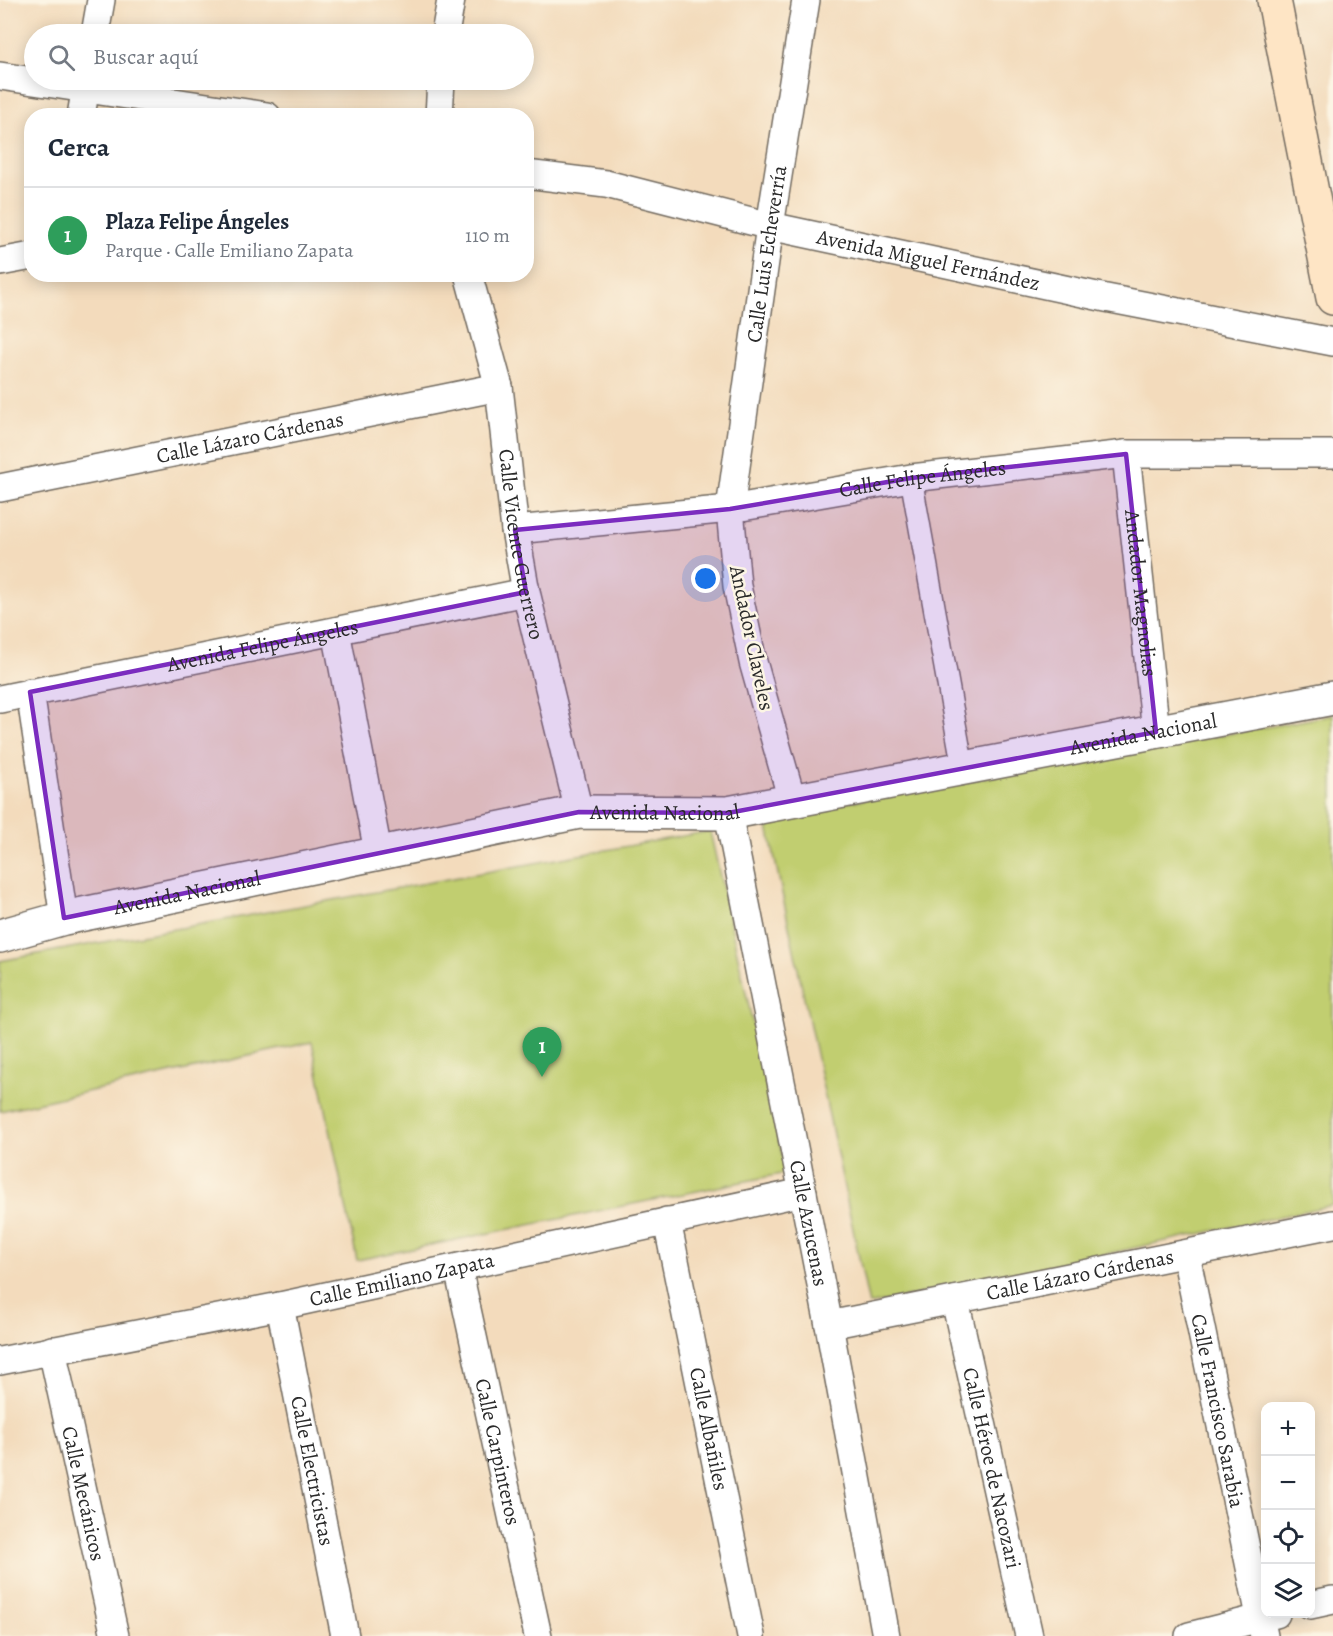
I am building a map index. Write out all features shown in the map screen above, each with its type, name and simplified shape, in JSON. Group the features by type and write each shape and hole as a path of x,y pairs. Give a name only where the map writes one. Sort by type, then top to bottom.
{"main road":[{"path":"1274,0 1333,298"}],"street":[{"path":"97,24 101,0"},
{"path":"447,24 451,0"},
{"name":"Calle Luis Echeverría","path":"730,509 770,226 806,0"},
{"path":"0,76 24,81"},
{"path":"63,90 85,95 198,108"},
{"path":"439,108 440,90"},
{"name":"Avenida Miguel Fernández","path":"534,175 606,184 770,226 1106,298 1333,342"},
{"path":"0,262 24,258"},
{"name":"Calle Vicente Guerrero","path":"470,282 499,387 515,530 526,592 579,812"},
{"name":"Calle Lázaro Cárdenas","path":"0,488 499,387"},
{"name":"Calle Felipe Ángeles","path":"515,530 730,509 911,478 1126,454 1333,454"},
{"name":"Andador Magnolias","path":"1126,454 1156,732"},
{"path":"911,478 963,768"},
{"name":"Andador Claveles","path":"730,509 740,597 753,662 792,800"},
{"name":"Avenida Felipe Ángeles","path":"0,699 526,592"},
{"path":"336,631 378,852"},
{"path":"30,692 64,918"},
{"name":"Avenida Nacional","path":"0,936 64,918 579,812 728,813 1333,698"},
{"name":"Calle Azucenas","path":"728,813 829,1325 886,1636"},
{"name":"Calle Emiliano Zapata","path":"0,1361 280,1306 803,1192"},
{"name":"Calle Albañiles","path":"667,1221 751,1636"},
{"name":"Calle Lázaro Cárdenas","path":"829,1325 1333,1224"},
{"name":"Calle Francisco Sarabia","path":"1186,1255 1267,1622"},
{"name":"Calle Carpinteros","path":"458,1268 538,1636"},
{"name":"Calle Héroe de Nacozari","path":"955,1300 1029,1636"},
{"name":"Calle Electricistas","path":"280,1306 345,1636"},
{"name":"Calle Mecánicos","path":"52,1350 115,1636"},
{"path":"1315,1604 1333,1600"},
{"path":"1189,1636 1267,1622"}],"highlighted area":[{"path":"1126,454 1156,732 728,813 579,812 64,918 30,692 526,592 515,530 730,509 911,478"}],"green space":[{"path":"1333,715 1333,1205 869,1305 766,817"},
{"path":"710,831 786,1173 357,1260 312,1042 0,1111 0,961"}],"place":[{"name":"Plaza Felipe Ángeles","path":"542,1077"}]}
